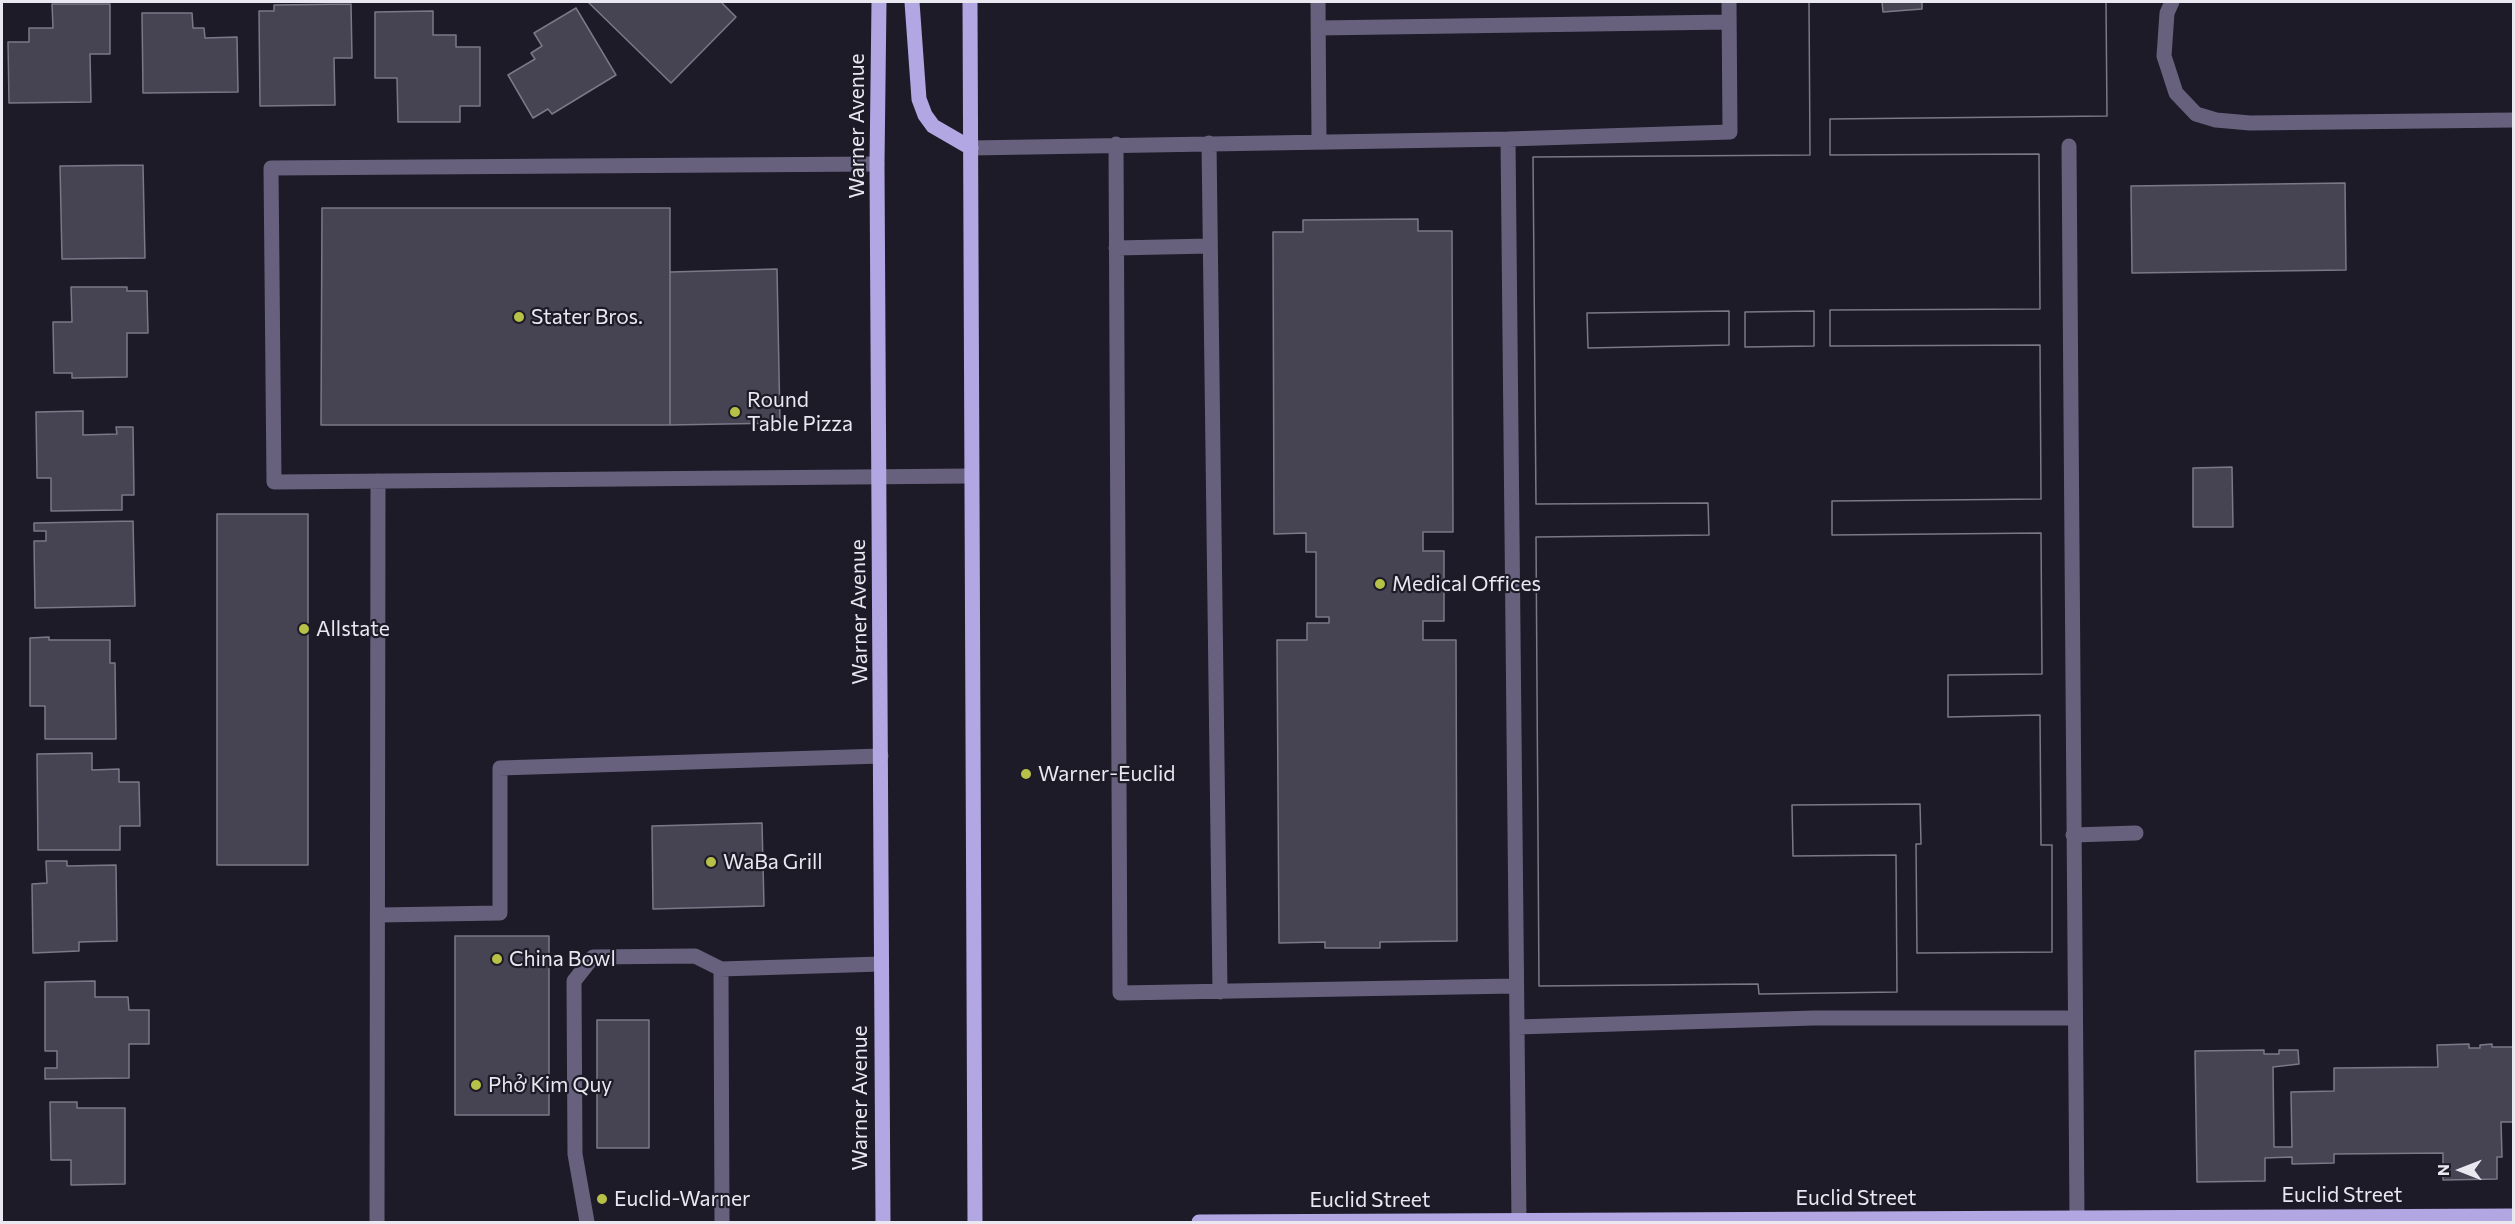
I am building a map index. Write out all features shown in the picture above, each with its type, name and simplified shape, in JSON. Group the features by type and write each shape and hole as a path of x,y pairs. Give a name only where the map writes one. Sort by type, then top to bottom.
{"main road":[{"name":"Warner Avenue","path":"879,2 878,477 883,1222"},
{"path":"912,2 919,99 925,115 933,126 971,148"},
{"path":"970,2 970,476 975,1222"},
{"name":"Euclid Street","path":"1199,1222 2514,1216"}],"lane":[{"path":"1318,2 1319,141"},
{"path":"971,148 1508,139 1730,132 1729,2"},
{"path":"2172,2 2168,13 2164,56 2176,93 2196,114 2216,120 2250,123 2514,120"},
{"path":"1318,28 1729,22"},
{"path":"1508,139 1519,1222"},
{"path":"1209,143 1220,992"},
{"path":"1116,144 1120,993 1515,986"},
{"path":"2069,146 2077,1217"},
{"path":"877,164 271,168 274,482 970,476"},
{"path":"1116,248 1210,246"},
{"path":"377,1222 378,481"},
{"path":"379,915 500,913 500,768 881,756"},
{"path":"2073,834 2136,833"},
{"path":"587,1222 575,1154 574,981 593,957 695,956 721,969 881,964"},
{"path":"721,969 722,1222"},
{"path":"1516,1027 1814,1018 2074,1018"}],"building":[{"path":"588,2 721,2 736,17 671,83"},
{"path":"1809,2 1882,2 1883,12 1922,9 1922,2 2106,2 2107,116 1830,119 1830,155 2039,154 2040,309 1830,310 1830,346 2040,345 2041,499 1832,501 1832,535 2041,533 2042,674 1948,675 1948,717 2040,715 2041,845 2052,845 2052,952 1917,953 1916,844 1921,844 1920,804 1792,805 1793,856 1896,855 1897,992 1759,994 1758,984 1539,986 1536,537 1709,535 1708,503 1536,504 1533,157 1810,155","holes":["1729,311 1729,345 1588,348 1587,313","1814,311 1814,346 1745,347 1745,312"]},
{"path":"1809,2 2106,2 2107,116 1830,119 1830,155 2039,154 2040,309 1830,310 1830,346 2040,345 2041,499 1832,501 1832,535 2041,533 2042,674 1948,675 1948,717 2040,715 2041,845 2052,845 2052,952 1917,953 1916,844 1921,844 1920,804 1792,805 1793,856 1896,855 1897,992 1759,994 1758,984 1539,986 1536,537 1709,535 1708,503 1536,504 1533,157 1810,155","holes":["1729,311 1729,345 1588,348 1587,313","1814,311 1814,346 1745,347 1745,312"]},
{"path":"52,4 110,4 110,54 90,54 91,102 9,103 8,42 29,42 29,28 53,28"},
{"path":"351,4 352,58 334,58 335,105 260,106 259,11 274,11 274,5"},
{"path":"576,8 616,75 552,114 548,109 533,118 508,75 535,59 531,53 542,46 534,33"},
{"path":"433,11 433,35 456,35 456,47 480,47 480,106 460,106 460,122 398,122 397,78 375,78 375,12"},
{"path":"142,13 192,13 193,28 204,28 205,38 237,37 238,92 143,93"},
{"path":"143,165 145,258 62,259 60,166"},
{"path":"2345,183 2346,270 2132,273 2131,186"},
{"path":"322,208 670,208 670,425 321,425"},
{"name":"Medical Offices","path":"1418,219 1418,231 1452,231 1453,532 1423,532 1423,551 1444,551 1444,621 1423,621 1423,640 1456,640 1457,941 1380,942 1380,948 1325,948 1325,942 1279,943 1277,640 1307,640 1307,623 1329,623 1329,617 1316,617 1316,552 1306,552 1306,533 1274,534 1273,232 1303,232 1303,220"},
{"path":"777,269 780,423 670,425 670,272"},
{"path":"71,287 127,287 127,291 147,291 148,333 127,333 127,377 72,378 72,373 54,373 53,322 72,322"},
{"path":"83,411 83,435 117,434 116,427 133,427 134,495 122,495 122,510 51,511 51,478 37,478 36,412"},
{"path":"2232,467 2233,527 2193,527 2193,468"},
{"path":"217,514 308,514 308,865 217,865"},
{"path":"133,521 135,606 35,608 34,541 46,541 46,531 34,531 34,523"},
{"path":"49,637 49,640 110,640 110,663 115,663 116,739 45,739 45,706 30,706 30,638"},
{"path":"92,753 92,770 119,769 119,782 139,782 140,826 120,826 120,850 38,850 37,754"},
{"path":"762,823 764,906 653,909 652,826"},
{"path":"46,861 67,861 67,866 116,865 117,941 79,942 79,951 33,953 32,884 47,883"},
{"path":"455,936 549,936 549,1115 455,1115"},
{"path":"95,981 95,997 128,997 129,1010 149,1010 149,1044 129,1044 129,1078 45,1079 45,1068 57,1068 57,1051 45,1051 45,982"},
{"path":"597,1020 649,1020 649,1148 597,1148"},
{"path":"2469,1044 2469,1048 2480,1048 2480,1045 2513,1047 2514,1044 2514,1129 2513,1122 2501,1122 2502,1157 2497,1157 2497,1179 2443,1180 2443,1153 2334,1154 2334,1163 2292,1164 2292,1157 2265,1158 2265,1181 2197,1182 2195,1051 2264,1050 2264,1054 2279,1054 2279,1050 2298,1050 2299,1064 2273,1067 2274,1147 2292,1147 2291,1092 2334,1091 2334,1068 2438,1067 2437,1045"},
{"path":"50,1102 77,1102 77,1108 125,1108 125,1184 71,1185 71,1160 51,1160"}],"place":[{"name":"Stater Bros.","path":"519,317"},
{"name":"Round Table Pizza","path":"735,412"},
{"name":"Medical Offices","path":"1380,584"},
{"name":"Allstate","path":"304,629"},
{"name":"Warner-Euclid","path":"1026,774"},
{"name":"WaBa Grill","path":"711,862"},
{"name":"China Bowl","path":"497,959"},
{"name":"Phở Kim Quy","path":"476,1085"},
{"name":"Euclid-Warner","path":"602,1199"}]}
